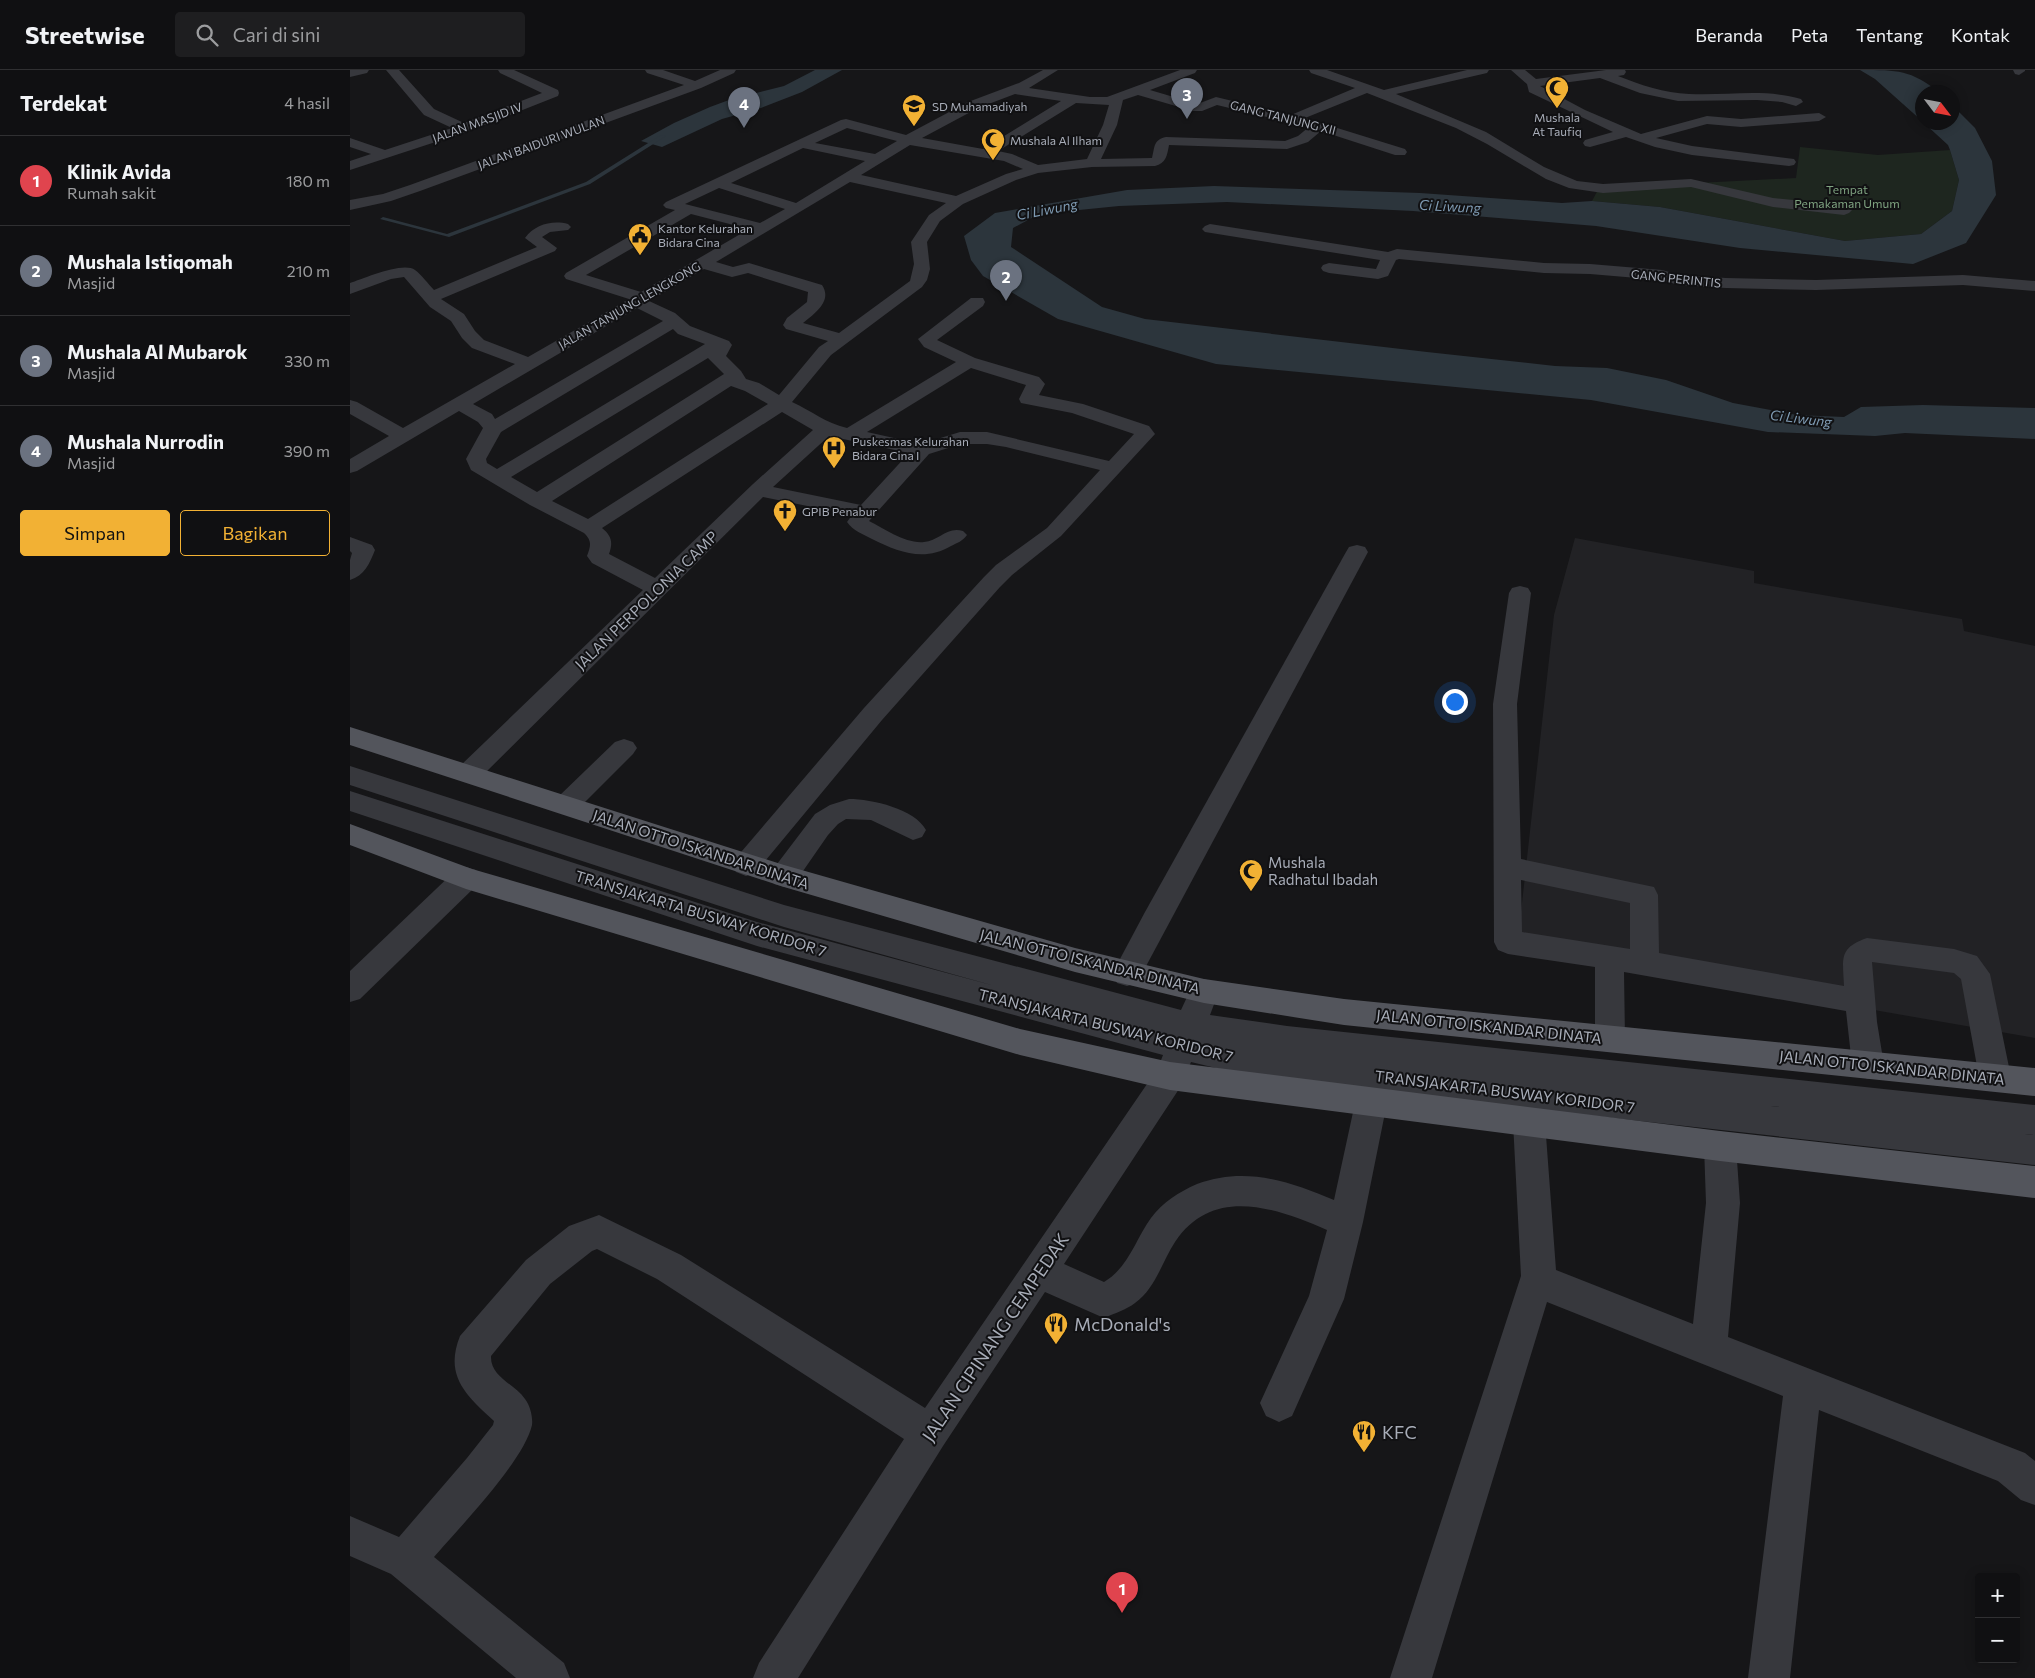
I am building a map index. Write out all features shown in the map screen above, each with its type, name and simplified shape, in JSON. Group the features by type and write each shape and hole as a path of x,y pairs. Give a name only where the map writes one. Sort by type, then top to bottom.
{"main road":[{"name":"JALAN OTTO ISKANDAR DINATA","path":"350,736 469,773 746,865 1127,974 1204,991 1344,1012 2035,1082"},
{"path":"350,834 466,878 1020,1042 1180,1049 1371,1103 2035,1182"}],"street":[{"path":"350,73 363,70"},
{"path":"392,70 429,112 464,128"},
{"path":"651,70 696,85"},
{"name":"JALAN BAIDURI WULAN","path":"350,205 386,198 415,188 696,85 730,70"},
{"name":"JALAN TANJUNG LENGKONG","path":"350,467 804,204 908,140 973,105 1014,90 1052,70"},
{"name":"JALAN TANJUNG LENGKONG","path":"1014,90 1096,102 1117,98 1191,70"},
{"path":"1315,70 1446,118 1494,142 1561,181 1575,186 1614,188 1693,183 1777,204 1804,208 1844,210"},
{"path":"1382,94 1483,70"},
{"path":"1517,70 1532,84 1534,89 1570,109 1641,138 1680,148 1789,162"},
{"name":"JALAN MASJID IV","path":"350,166 464,128 553,93 507,71"},
{"path":"1532,84 1629,71"},
{"path":"1022,74 1040,78"},
{"path":"1603,75 1655,93 1687,98 1775,96 1796,102"},
{"path":"1292,119 1368,88"},
{"name":"GANG TANJUNG XII","path":"1136,90 1193,107 1202,107 1218,101 1319,126 1400,152"},
{"path":"1092,163 1110,125 1117,98"},
{"path":"986,152 1073,99"},
{"path":"1641,138 1707,120 1741,123 1819,117"},
{"path":"762,228 666,204 717,183 846,122 908,140 986,152 1019,160 1036,169"},
{"path":"588,528 781,404 825,350 920,280 923,255 919,242 934,218 958,201 994,184 1036,169 1092,163 1156,162 1160,159 1162,143 1166,142 1288,145 1303,140 1319,126"},
{"path":"1590,143 1626,132"},
{"path":"350,142 386,155"},
{"path":"801,144 856,153 878,159"},
{"path":"734,175 804,204"},
{"path":"848,177 958,201"},
{"path":"717,183 804,204"},
{"path":"689,209 572,276 639,299 674,321 684,330 720,343 723,346 717,357 735,374 740,384 752,387 801,413 825,429 922,450"},
{"path":"431,297 549,248 533,238 536,233 551,227 564,227"},
{"name":"GANG PERINTIS","path":"1210,229 1389,257 1397,254 1423,255 1544,268 1590,269 1662,275 1679,280 1816,285 1963,280 2035,286"},
{"path":"1329,268 1378,274 1382,273 1389,257"},
{"path":"702,262 732,272 749,268 816,289 818,295 814,305 793,322 792,325 842,339"},
{"path":"350,289 404,271 408,272 431,297 458,318 468,334 478,344 528,363"},
{"path":"746,865 873,714 986,589 1004,570 1054,532 1145,433 1076,408 1028,399 1036,384 1033,381 969,362 930,343 927,339 978,302"},
{"path":"658,589 600,558 598,556 602,544 599,536 588,528 537,501 475,463 493,428 674,321"},
{"path":"497,477 720,343"},
{"path":"850,434 969,362"},
{"path":"537,501 735,374"},
{"path":"458,403 484,418 493,428"},
{"path":"350,406 402,436"},
{"name":"JALAN PERPOLONIA CAMP","path":"469,773 759,490 825,429"},
{"path":"956,536 935,546 924,549 913,548 857,522 922,450 960,438 987,438 1114,468"},
{"path":"759,490 865,512"},
{"path":"350,543 364,550 360,562 350,573"},
{"path":"1127,974 1154,920 1357,552"},
{"path":"1520,593 1505,704 1508,942 1646,963 1860,1002"},
{"path":"566,805 624,748"},
{"name":"TRANSJAKARTA BUSWAY KORIDOR 7","path":"350,775 784,916 1010,978 1180,1049 1288,1039 2035,1120"},
{"name":"TRANSJAKARTA BUSWAY KORIDOR 7","path":"350,801 757,934 1180,1049 1220,1056 1536,1095 2035,1150"},
{"path":"784,876 828,818 839,811 866,809 883,814 913,830"},
{"path":"1507,867 1644,895 1646,963"},
{"path":"350,990 466,878"},
{"path":"1868,1065 1860,1002 1857,957 1867,950 1954,962 1967,966 1975,974 1995,1077"},
{"path":"1609,957 1610,1038"},
{"name":"JALAN CIPINANG CEMPEDAK","path":"774,1678 930,1434 1039,1271 1180,1049 1204,991"},
{"path":"1279,1403 1326,1299 1346,1222 1371,1103"},
{"path":"1530,1122 1539,1284"},
{"path":"1709,1347 1723,1203 1720,1146"},
{"path":"1039,1271 1104,1300 1120,1294 1134,1282 1166,1224 1192,1202 1216,1194 1257,1191 1288,1198 1346,1222"},
{"path":"405,1560 481,1472 506,1438 513,1424 512,1412 485,1387 472,1369 473,1349 538,1272 581,1238 599,1232 669,1267 930,1434"},
{"path":"1411,1678 1532,1292 1534,1287 1539,1284 1544,1283 2011,1467 2035,1486"},
{"path":"1769,1678 1803,1385"},
{"path":"350,1536 405,1560 549,1678"}],"shaded area":[{"path":"1575,538 1754,571 1754,583 1962,619 1964,631 2035,646 2035,1038 1517,948 1554,615"}],"green space":[{"name":"Tempat Pemakaman Umum","path":"1800,147 1878,155 1950,150 1959,180 1952,211 1921,234 1845,241 1660,207 1592,201 1599,188 1796,178"}],"water":[{"path":"815,70 842,70 802,92 761,108 722,119 662,147 641,141 674,123 710,107 729,100 784,86"},
{"path":"1860,70 1894,71 1912,75 1929,85 1915,85 1915,115 1875,79"},
{"name":"Ci Liwung","path":"1960,113 1975,128 1992,161 1996,195 1966,243 1913,264 1740,248 1596,226 1413,211 1227,202 1119,206 1039,214 1013,228 1011,247 1102,307 1145,319 1555,366 1607,368 1666,380 1733,403 1797,415 1844,417 1861,407 1923,405 2035,408 2035,439 1905,433 1875,436 1768,432 1591,400 1216,364 1058,319 983,276 971,260 964,236 995,213 1127,190 1214,186 1420,193 1562,203 1592,201 1660,207 1845,241 1921,234 1952,211 1959,180 1948,145 1932,130 1960,130"}],"waterway":[{"path":"383,219 447,236 588,183 663,136"}],"place":[{"name":"Mushala At Taufiq","path":"1557,109"},
{"name":"Mushala Al Mubarok","path":"1187,119"},
{"name":"SD Muhamadiyah","path":"914,127"},
{"name":"Mushala Nurrodin","path":"744,128"},
{"name":"Mushala Al Ilham","path":"993,161"},
{"name":"Kantor Kelurahan Bidara Cina","path":"640,256"},
{"name":"Mushala Istiqomah","path":"1006,301"},
{"name":"Puskesmas Kelurahan Bidara Cina I","path":"834,469"},
{"name":"GPIB Penabur","path":"785,532"},
{"name":"Mushala Radhatul Ibadah","path":"1251,892"},
{"name":"McDonald's","path":"1056,1345"},
{"name":"KFC","path":"1364,1453"},
{"name":"Klinik Avida","path":"1122,1613"}]}
